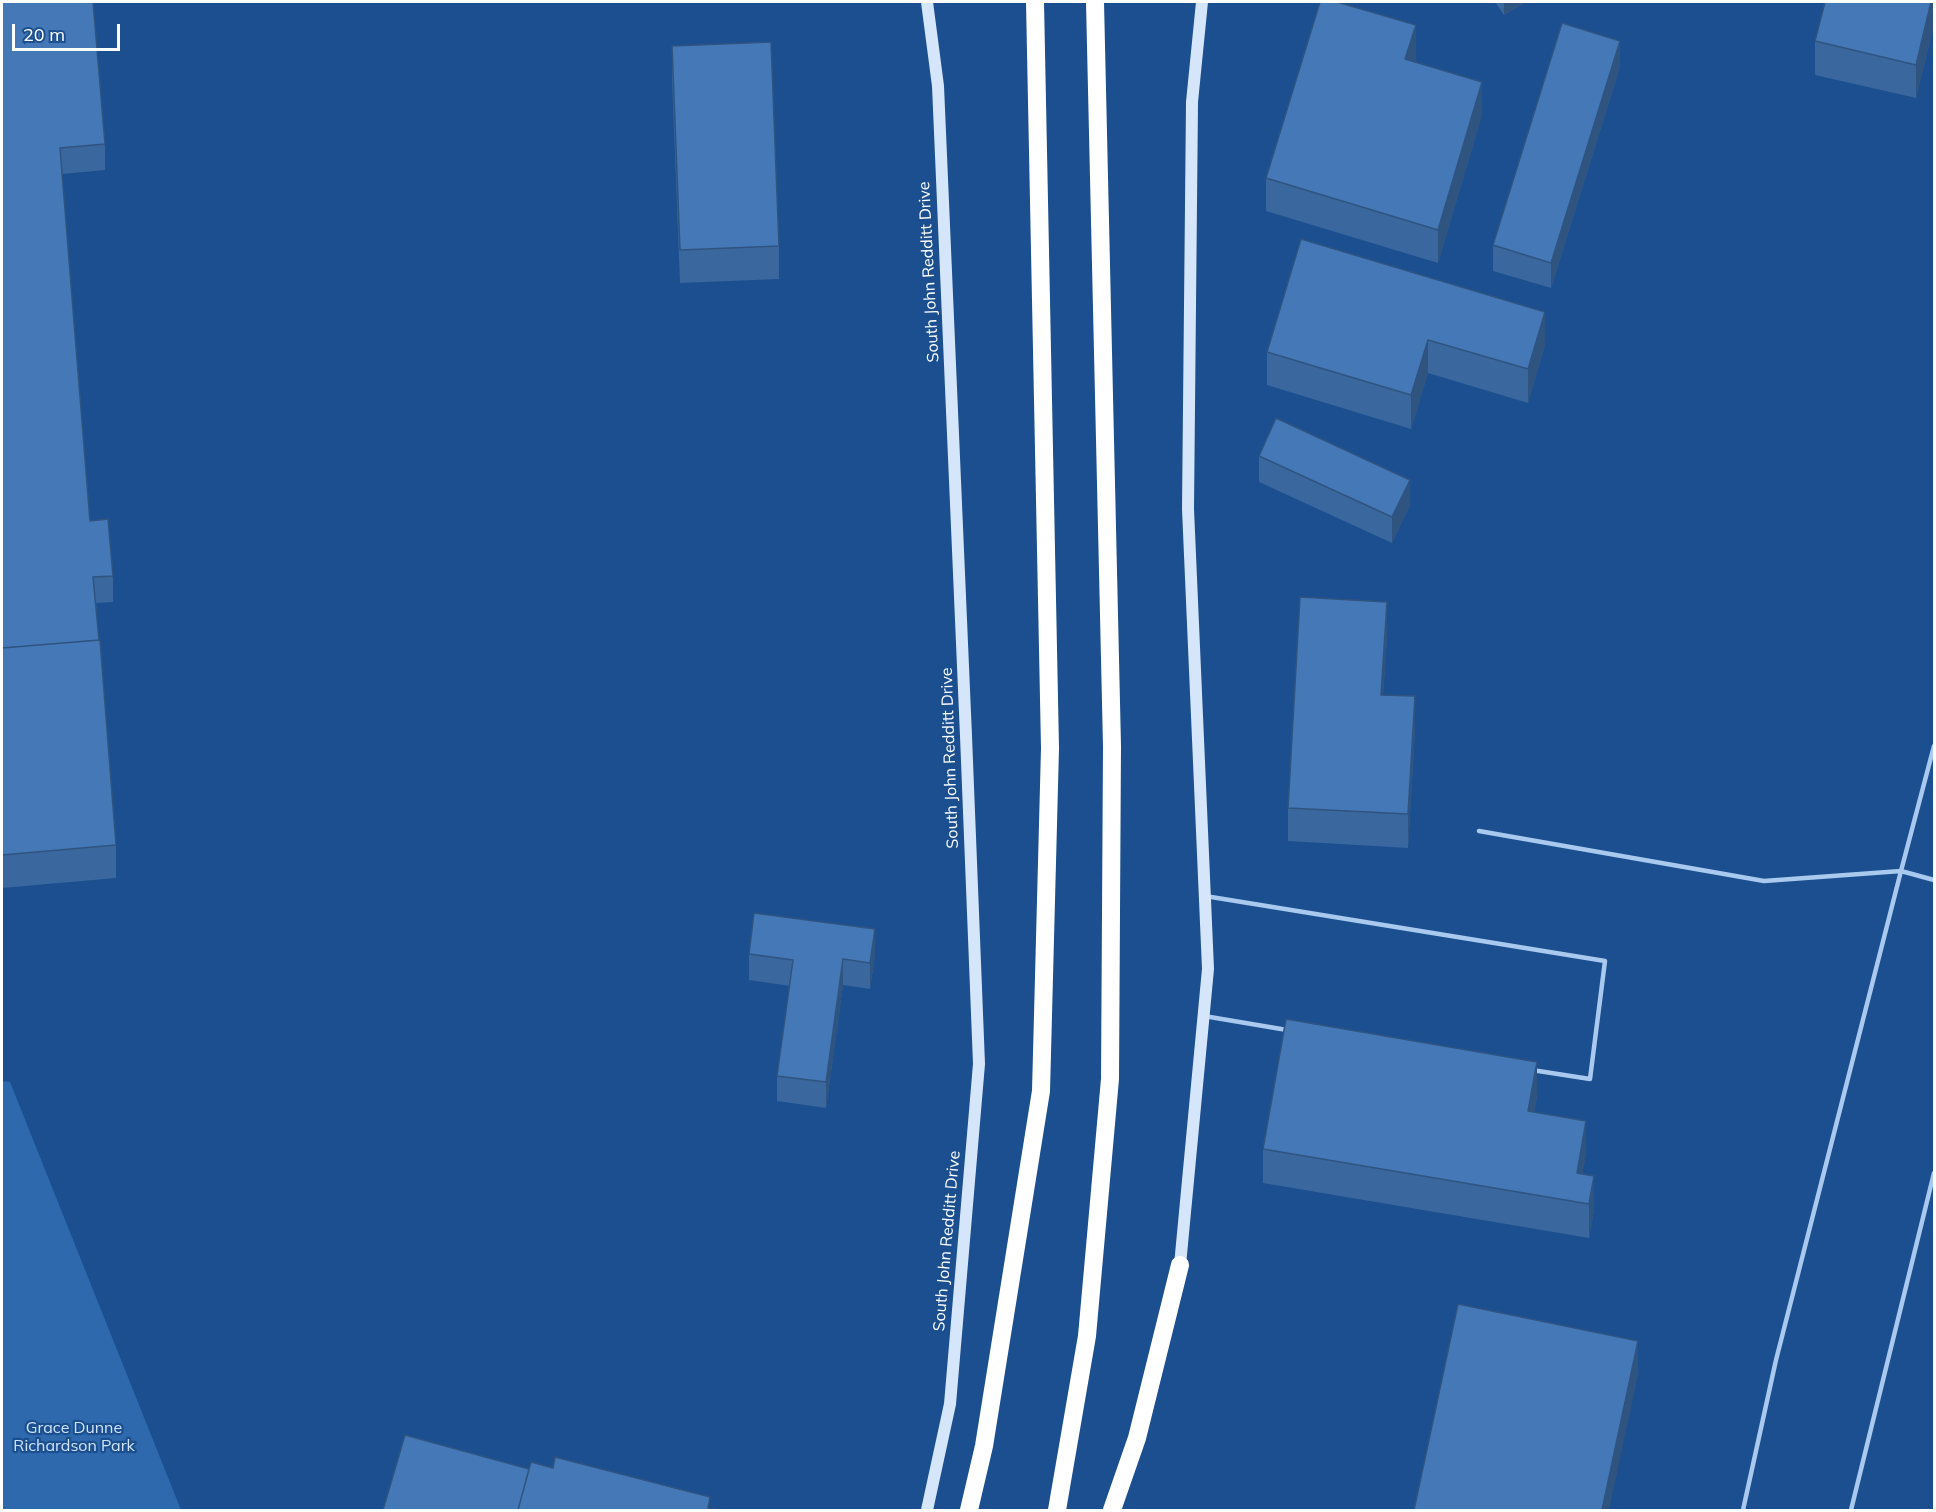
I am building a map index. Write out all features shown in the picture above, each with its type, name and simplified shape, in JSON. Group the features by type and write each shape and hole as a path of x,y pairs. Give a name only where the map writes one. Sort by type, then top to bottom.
{"highway":[{"path":"969,1510 985,1437 1041,1091 1050,748 1035,2"},
{"path":"1057,1510 1087,1336 1110,1079 1112,746 1095,2"},
{"path":"1112,1510 1137,1437 1180,1265"}],"main road":[{"name":"South John Redditt Drive","path":"927,2 938,98 979,1064 950,1404 927,1510"},
{"path":"1180,1265 1208,969 1188,509 1192,102 1202,2"}],"lane":[{"path":"1743,1510 1776,1360 1935,746"},
{"path":"1479,831 1764,882 1901,871 1935,880"},
{"path":"1205,896 1605,961 1590,1079 1520,1068"},
{"path":"1204,1016 1298,1032"},
{"path":"1851,1510 1935,1173"}],"green space":[{"name":"Grace Dunne Richardson Park","path":"2,1081 10,1082 181,1510 2,1510"}],"building":[{"path":"2,2 93,2 105,144 60,148 90,521 108,519 113,576 93,577 99,640 2,648"},
{"path":"1320,2 1337,2 1416,25 1405,59 1482,82 1438,230 1266,178"},
{"path":"1825,2 1931,2 1916,65 1815,41"},
{"path":"1562,23 1620,41 1551,263 1493,245"},
{"path":"771,42 779,246 680,250 672,46"},
{"path":"1301,239 1545,312 1528,369 1428,340 1411,395 1267,352"},
{"path":"1276,418 1410,480 1392,517 1259,456"},
{"path":"1300,597 1387,602 1381,695 1415,696 1408,814 1288,808"},
{"path":"100,640 116,845 2,855 2,648"},
{"path":"754,913 875,929 870,963 843,959 826,1082 777,1076 793,960 749,954"},
{"path":"1286,1019 1537,1062 1528,1111 1586,1121 1577,1173 1594,1176 1589,1204 1263,1149"},
{"path":"1458,1304 1638,1341 1602,1510 1414,1510"},
{"path":"405,1435 529,1469 518,1510 383,1510"},
{"path":"555,1457 710,1497 708,1508 718,1510 518,1510 531,1462 553,1468"}]}
